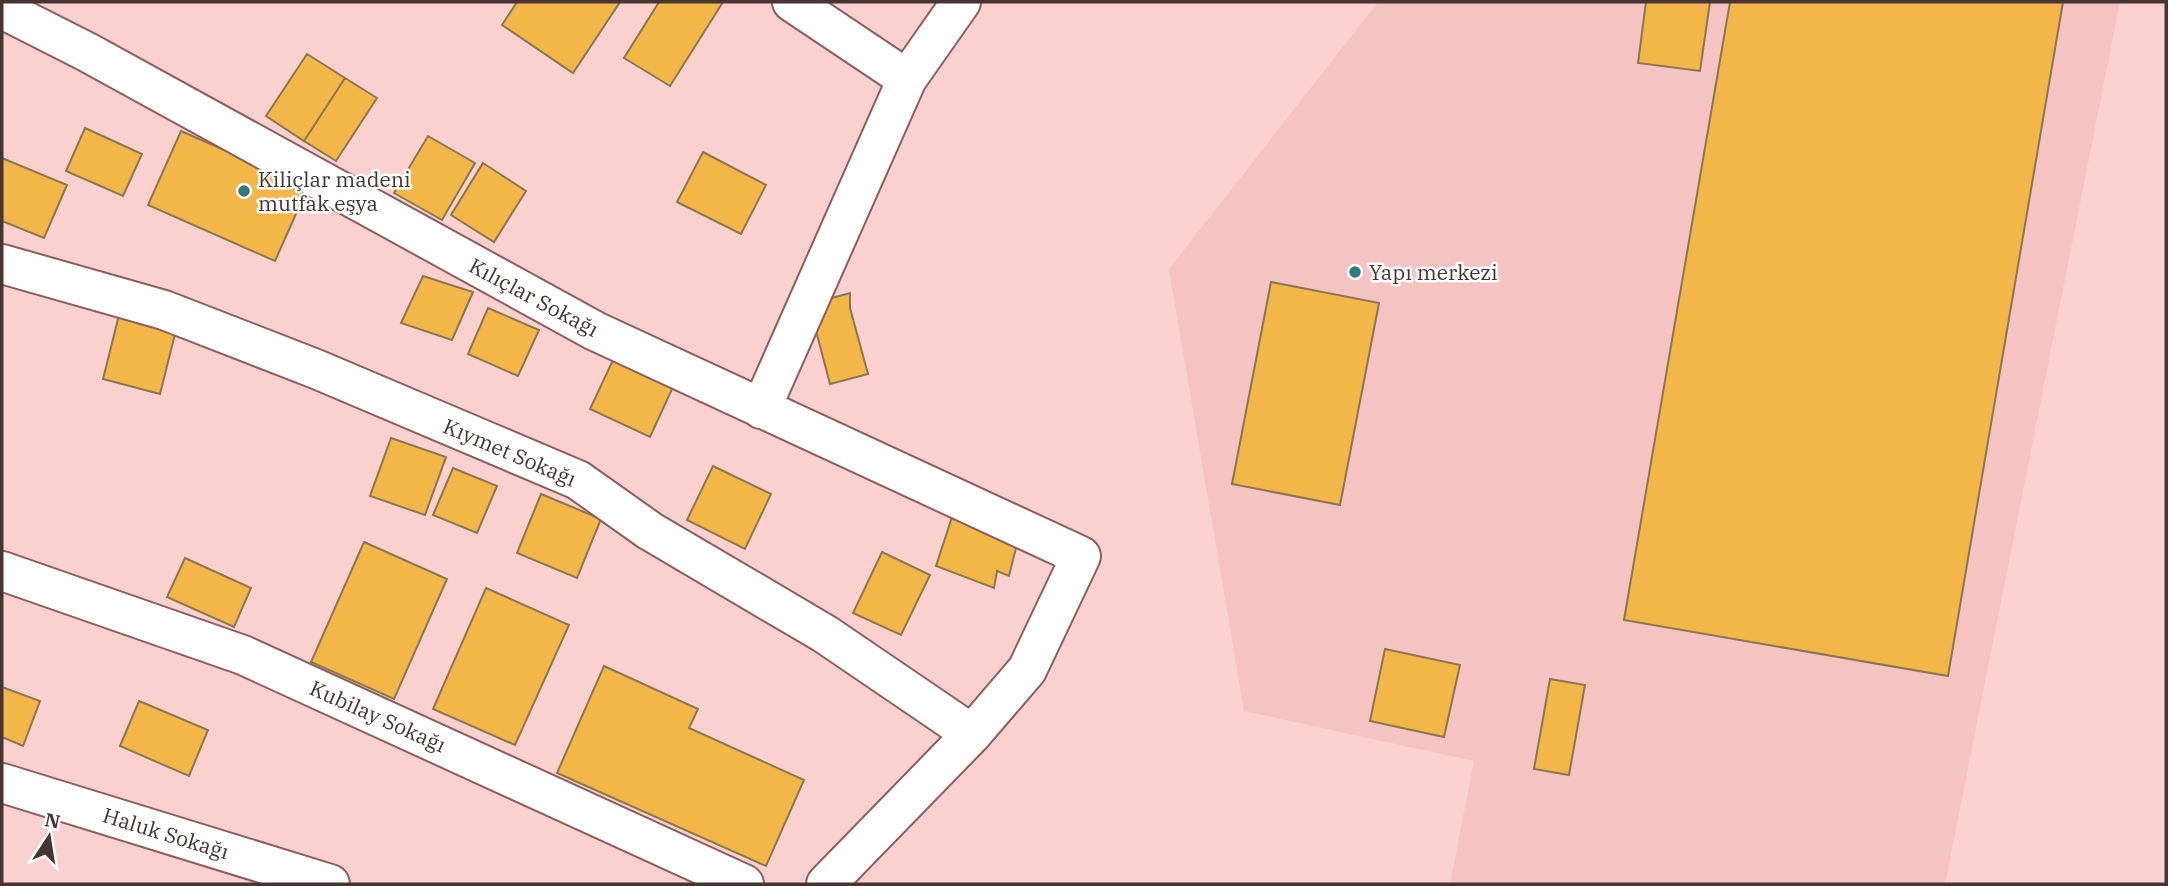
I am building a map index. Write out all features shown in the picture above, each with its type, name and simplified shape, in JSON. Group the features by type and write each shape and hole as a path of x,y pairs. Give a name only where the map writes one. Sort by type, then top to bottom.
{"street":[{"path":"792,2 907,79"},
{"path":"761,409 907,79 961,2"},
{"name":"Kılıçlar Sokağı","path":"2,9 87,52 595,331 1081,556 1027,670 972,734"},
{"name":"Kıymet Sokağı","path":"2,264 164,310 316,369 578,480 650,531 825,634 972,734"},
{"name":"Kubilay Sokağı","path":"2,571 243,655 744,884"},
{"path":"826,884 972,734"},
{"name":"Haluk Sokağı","path":"2,783 330,884"}],"shaded area":[{"name":"Yapı merkezi","path":"1378,2 2120,2 1945,884 1450,884 1474,761 1244,711 1169,269"}],"building":[{"path":"517,2 620,2 573,73 502,25"},
{"path":"659,2 723,2 670,86 624,58"},
{"path":"1646,2 1710,2 1700,71 1638,63"},
{"path":"1730,2 2063,2 1948,676 1624,620"},
{"path":"307,54 345,78 304,141 266,116"},
{"path":"345,78 377,98 336,161 304,141"},
{"path":"85,128 142,154 123,196 66,171"},
{"path":"181,131 308,187 275,261 148,205"},
{"path":"428,136 475,163 442,220 394,193"},
{"path":"703,152 766,185 741,234 677,202"},
{"path":"2,158 67,185 44,238 2,221"},
{"path":"483,163 526,191 494,242 451,215"},
{"path":"423,276 473,292 452,340 401,323"},
{"path":"1271,282 1379,303 1340,505 1232,484"},
{"path":"850,293 850,308 868,374 830,384 809,304"},
{"path":"488,308 539,330 518,376 468,354"},
{"path":"119,315 176,330 160,394 103,379"},
{"path":"613,360 673,387 650,437 590,409"},
{"path":"391,438 446,457 425,515 370,496"},
{"path":"713,466 771,494 745,549 687,520"},
{"path":"453,468 497,486 477,533 433,515"},
{"path":"541,494 601,519 577,578 517,553"},
{"path":"953,514 1019,536 1009,576 997,571 994,588 936,566"},
{"path":"364,542 447,579 394,699 311,662"},
{"path":"882,552 930,575 901,635 853,613"},
{"path":"185,558 251,588 234,627 167,597"},
{"path":"486,588 569,625 515,745 433,709"},
{"path":"1385,649 1460,665 1444,737 1370,721"},
{"path":"604,666 698,709 689,728 804,780 766,866 557,773"},
{"path":"1550,679 1585,685 1569,775 1534,769"},
{"path":"2,687 40,701 23,746 2,737"},
{"path":"139,701 208,730 189,776 120,746"}],"place":[{"name":"Kiliçlar madeni mutfak eşya","path":"244,191"},
{"name":"Yapı merkezi","path":"1355,272"}]}
